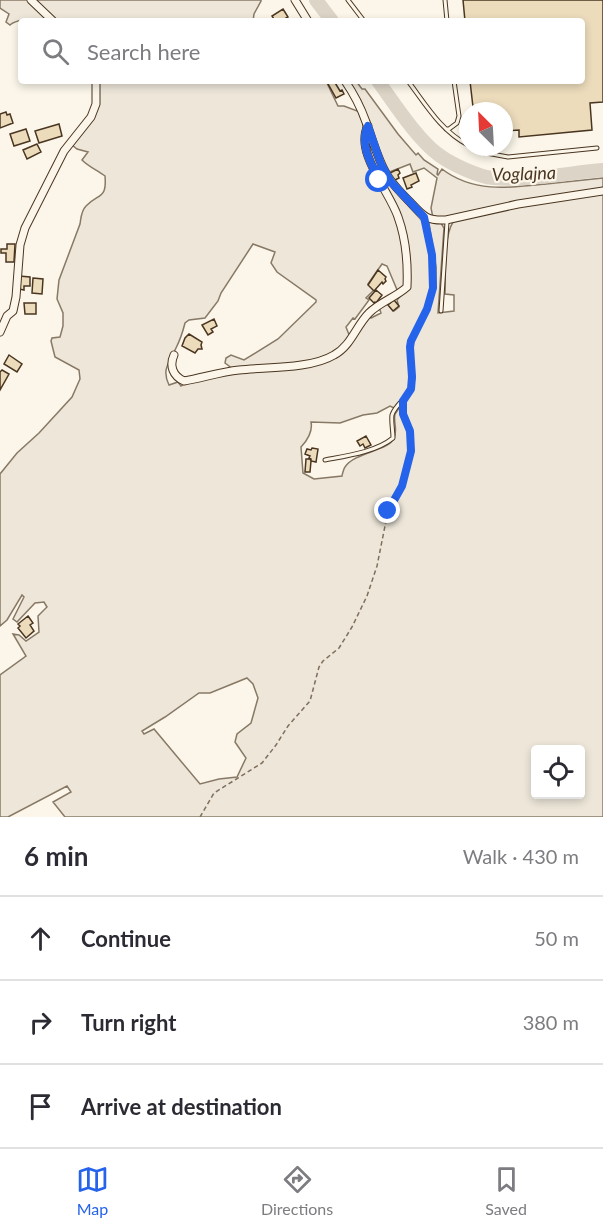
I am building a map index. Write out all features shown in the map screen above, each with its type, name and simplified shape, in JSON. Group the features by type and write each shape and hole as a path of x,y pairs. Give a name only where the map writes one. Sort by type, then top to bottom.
{"street":[{"path":"31,0 50,18"},
{"path":"295,0 306,18"},
{"path":"0,332 7,316 13,311 20,245 25,228 64,151 91,117 96,104 96,84"},
{"path":"347,84 368,126 381,164 391,182 424,217 435,221 447,220 518,204 603,191"},
{"path":"174,356 171,367 174,373 184,381 230,371 326,359 336,355 345,347 368,314 378,305 399,295 407,287 408,273 404,237 398,215 370,161 364,138 368,126"}],"lane":[{"path":"348,0 362,18"},
{"path":"445,0 447,18"},
{"path":"410,84 444,129 459,141"},
{"path":"444,129 454,126 459,116 454,84"},
{"path":"502,156 597,148"},
{"path":"325,460 364,452 387,443 393,438 393,412 411,389 411,341 427,309 433,288 432,255 424,217"},
{"path":"441,311 447,220"}],"path":[{"path":"200,817 214,793 262,763 288,726 310,701 319,667 339,648 352,627 367,596 377,566 388,511 402,486 411,451 410,431 403,414 403,401"}],"shaded area":[{"path":"0,0 29,0 45,18 18,18 18,22 10,25 6,22 9,14 0,8"},
{"path":"35,0 261,0 253,18 53,18"},
{"path":"97,84 327,84 338,106 360,112 367,157 394,210 399,225 404,251 406,286 398,292 387,266 382,264 368,284 374,290 366,298 369,300 346,327 350,337 336,352 312,361 233,369 225,363 226,358 231,355 244,360 278,339 316,302 277,272 271,263 275,252 253,244 205,318 189,320 185,323 166,370 169,385 178,382 181,386 188,382 228,373 317,364 337,356 347,348 369,316 371,318 381,313 379,307 388,304 394,311 399,307 397,300 410,282 405,233 393,200 369,157 365,138 369,138 388,183 424,223 430,245 433,280 428,302 409,342 411,381 409,389 394,408 390,406 377,413 340,423 311,422 309,436 301,447 303,473 314,479 342,476 350,462 386,446 394,438 395,414 414,387 412,342 427,312 436,286 436,267 429,223 431,221 441,223 444,228 438,313 454,311 454,295 445,294 446,247 453,222 508,208 603,194 603,817 65,817 53,802 71,792 67,786 8,817 0,817 0,675 26,656 13,634 19,635 26,641 39,632 38,616 47,607 44,602 35,603 17,622 13,619 24,597 22,595 7,620 0,626 0,474 17,453 72,397 80,379 79,370 55,357 51,341 52,338 60,337 63,326 63,313 57,299 59,280 80,224 82,212 105,189 105,176 82,160 88,152 72,145 96,109","holes":["247,678 253,684 258,698 251,723 237,734 235,742 246,758 237,777 200,784 154,729 144,734 142,731 199,693 210,693"]},
{"path":"348,84 358,84 365,89 398,134 416,155 418,153 438,169 438,175 442,169 466,182 492,187 603,178 603,188 453,217 433,218 431,208 437,178 424,168 413,172 410,164 387,173"}],"building":[{"path":"463,0 603,0 603,102 590,103 592,130 519,137 519,130 513,130 513,102 472,102 470,84 585,84 585,18 465,18"},
{"path":"283,9 288,17 273,18 272,16"},
{"path":"328,84 336,84 340,91 342,90 344,94 336,98"},
{"path":"6,112 7,115 10,114 13,123 0,128 0,114"},
{"path":"59,124 62,136 39,143 35,131"},
{"path":"26,129 30,141 14,146 10,134"},
{"path":"37,144 41,152 27,159 23,150"},
{"path":"398,169 399,178 393,181 390,173"},
{"path":"416,173 419,181 407,189 403,178"},
{"path":"7,244 15,244 14,262 6,262 6,253 1,253 1,249 7,249"},
{"path":"378,270 386,277 386,281 374,291 368,285"},
{"path":"19,276 30,277 30,286 24,286 24,290 19,289"},
{"path":"33,278 43,279 42,294 32,293"},
{"path":"376,290 382,295 374,303 369,298"},
{"path":"394,300 399,306 393,311 388,305"},
{"path":"24,303 36,303 36,314 25,314"},
{"path":"214,319 217,326 211,329 213,332 208,335 202,325"},
{"path":"189,334 202,342 202,349 198,349 195,353 182,346"},
{"path":"9,355 22,364 17,372 4,364"},
{"path":"2,370 9,374 0,390 0,372"},
{"path":"366,436 371,445 365,448 357,441"},
{"path":"307,449 318,449 316,462 311,461 310,456 305,454"},
{"path":"306,459 311,461 310,472 305,472"},
{"path":"28,616 33,623 30,625 34,631 26,638 18,628 20,626 18,624"}],"waterway":[{"name":"Voglajna","path":"316,0 330,18"},
{"name":"Voglajna","path":"380,84 422,140 439,155 473,173 493,178 520,178 603,170"}],"route":[{"path":"379,180 364,141 364,133 368,126 381,164 391,182 424,217 432,255 433,288 427,309 411,341 411,389 403,401 403,414 410,431 411,451 402,486 388,511"}]}
